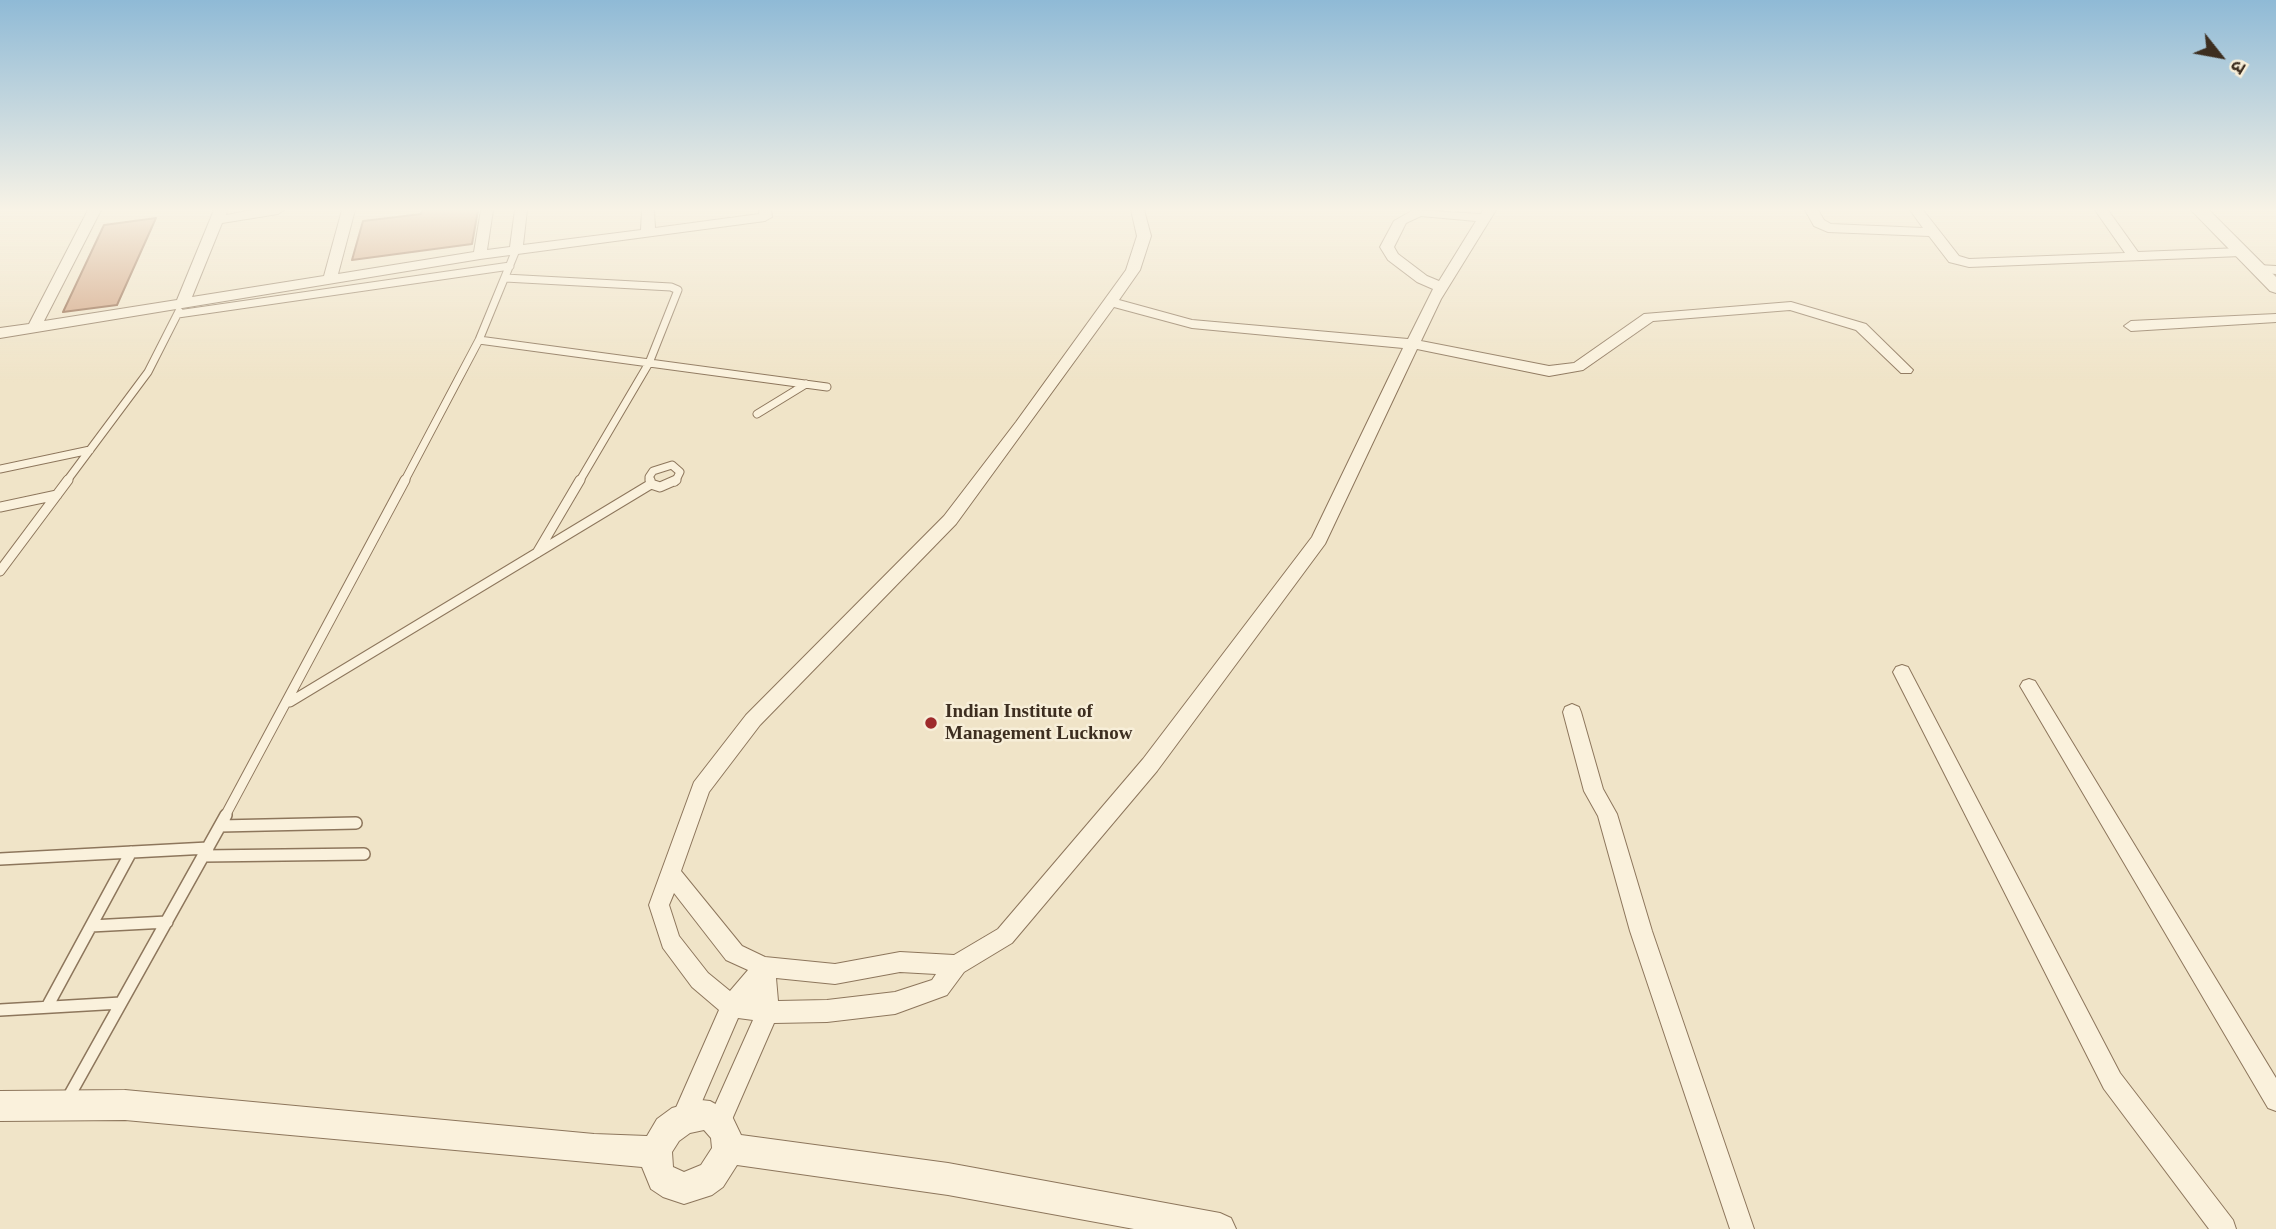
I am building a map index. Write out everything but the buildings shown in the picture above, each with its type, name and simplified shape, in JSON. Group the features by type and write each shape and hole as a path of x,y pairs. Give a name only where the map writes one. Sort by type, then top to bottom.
{"street":[{"path":"34,327 65,267"},
{"path":"180,309 197,267"},
{"path":"330,279 333,267"},
{"path":"0,333 180,309 403,267"},
{"path":"1134,267 950,520 753,720 701,788 659,905 670,941 700,980 732,1006 768,1012 827,1011 895,1003 939,988 956,965 1005,936 1150,765 1319,540 1413,344 1454,267"},
{"path":"1407,267 1441,288"},
{"path":"2267,270 2276,288"},
{"path":"1111,302 1192,324 1413,344 1549,371 1578,367 1649,317 1791,306 1861,327 1906,370"},
{"path":"2132,326 2276,318"},
{"path":"1902,672 2112,1080 2224,1229"},
{"path":"2029,686 2276,1100"},
{"path":"1572,712 1594,791 1607,814 1641,931 1742,1229"},
{"path":"671,874 734,953 764,967 835,974 900,962 956,965"},
{"path":"683,1119 732,1006 764,967"},
{"path":"764,967 768,1012 723,1135 723,1162 712,1176 701,1184 684,1188 674,1186 662,1178 657,1168 657,1152 668,1130 683,1119 701,1115 710,1116 723,1135 1220,1229"},
{"path":"0,1106 125,1105 657,1152"}],"lane":[{"path":"0,570 148,372 180,309 500,267"},
{"path":"64,1106 288,703 479,340 509,267"},
{"path":"505,278 677,290 649,363 537,553"},
{"path":"479,340 827,387"},
{"path":"757,414 806,384"},
{"path":"0,469 90,450"},
{"path":"288,703 651,484"},
{"path":"0,507 57,495"},
{"path":"220,826 356,823"},
{"path":"47,1007 131,852"},
{"path":"0,859 131,852 364,854"},
{"path":"91,926 167,922"},
{"path":"0,1010 121,1003"}],"place":[{"name":"Indian Institute of Management Lucknow","path":"931,723"}]}
